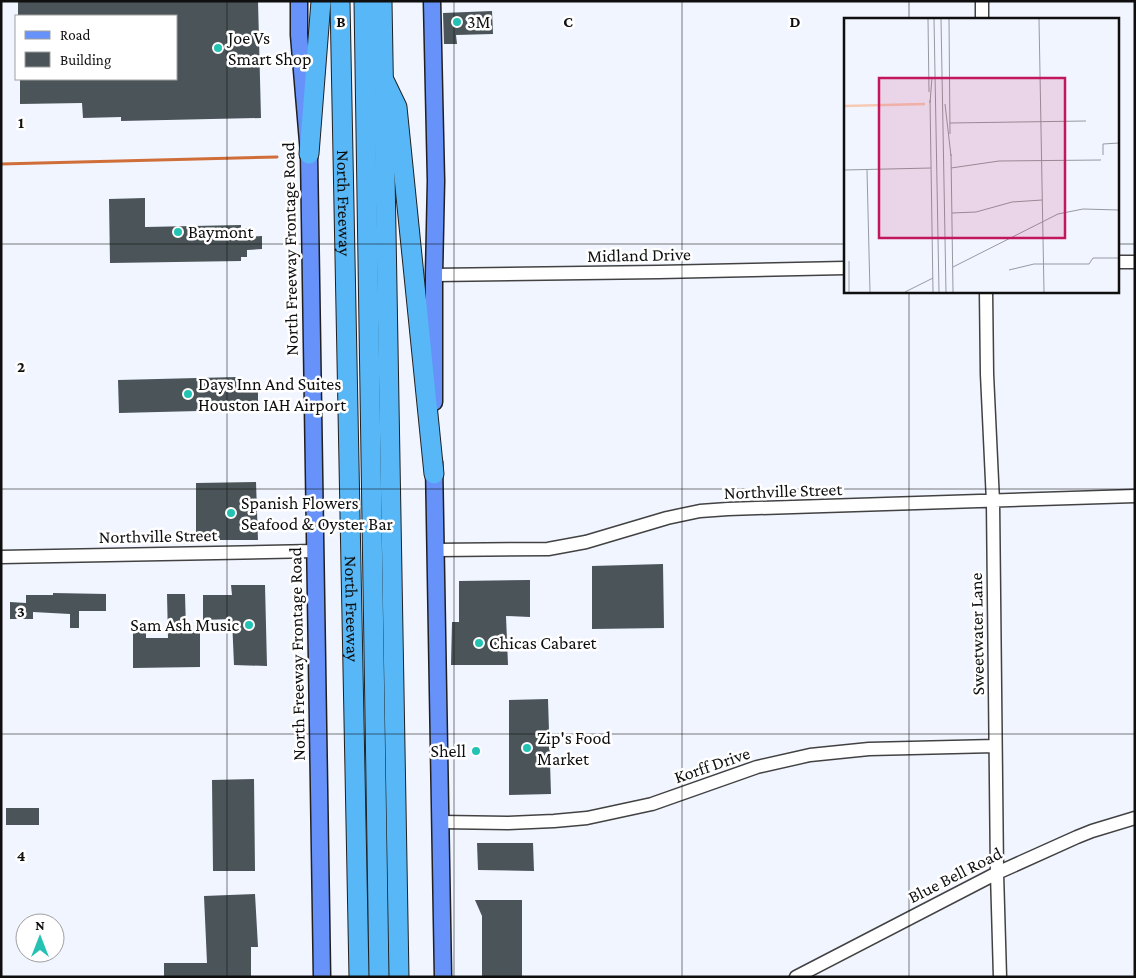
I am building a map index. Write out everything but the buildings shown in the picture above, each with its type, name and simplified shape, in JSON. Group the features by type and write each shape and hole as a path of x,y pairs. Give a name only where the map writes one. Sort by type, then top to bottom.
{"highway":[{"path":"308,154 321,1"},
{"name":"North Freeway","path":"340,1 359,977"},
{"name":"North Freeway","path":"364,1 379,977"},
{"path":"382,1 399,977"},
{"path":"383,78 397,107 434,474"}],"main road":[{"name":"North Freeway Frontage Road","path":"299,1 299,35 308,154 322,977"},
{"path":"432,1 436,181 434,474 443,977"}],"street":[{"path":"982,1 982,18"},
{"path":"1118,262 1135,262"},
{"name":"Midland Drive","path":"434,275 844,268"},
{"name":"Sweetwater Lane","path":"986,292 992,502 1000,977"},
{"name":"Northville Street","path":"436,550 548,549 586,542 667,518 728,509 1135,496"},
{"name":"Northville Street","path":"1,557 315,551"},
{"name":"Korff Drive","path":"441,822 508,823 587,818 652,804 756,767 810,755 868,749 996,746"},
{"name":"Blue Bell Road","path":"796,977 997,872 1092,831 1135,818"}],"waterway":[{"path":"1,164 277,157"}],"place":[{"name":"3M","path":"457,22"},
{"name":"Joe Vs Smart Shop","path":"218,48"},
{"name":"Baymont","path":"178,232"},
{"name":"Days Inn And Suites Houston IAH Airport","path":"188,394"},
{"name":"Spanish Flowers Seafood & Oyster Bar","path":"231,513"},
{"name":"Sam Ash Music","path":"249,625"},
{"name":"Chicas Cabaret","path":"479,643"},
{"name":"Zip's Food Market","path":"527,748"},
{"name":"Shell","path":"476,751"}]}
